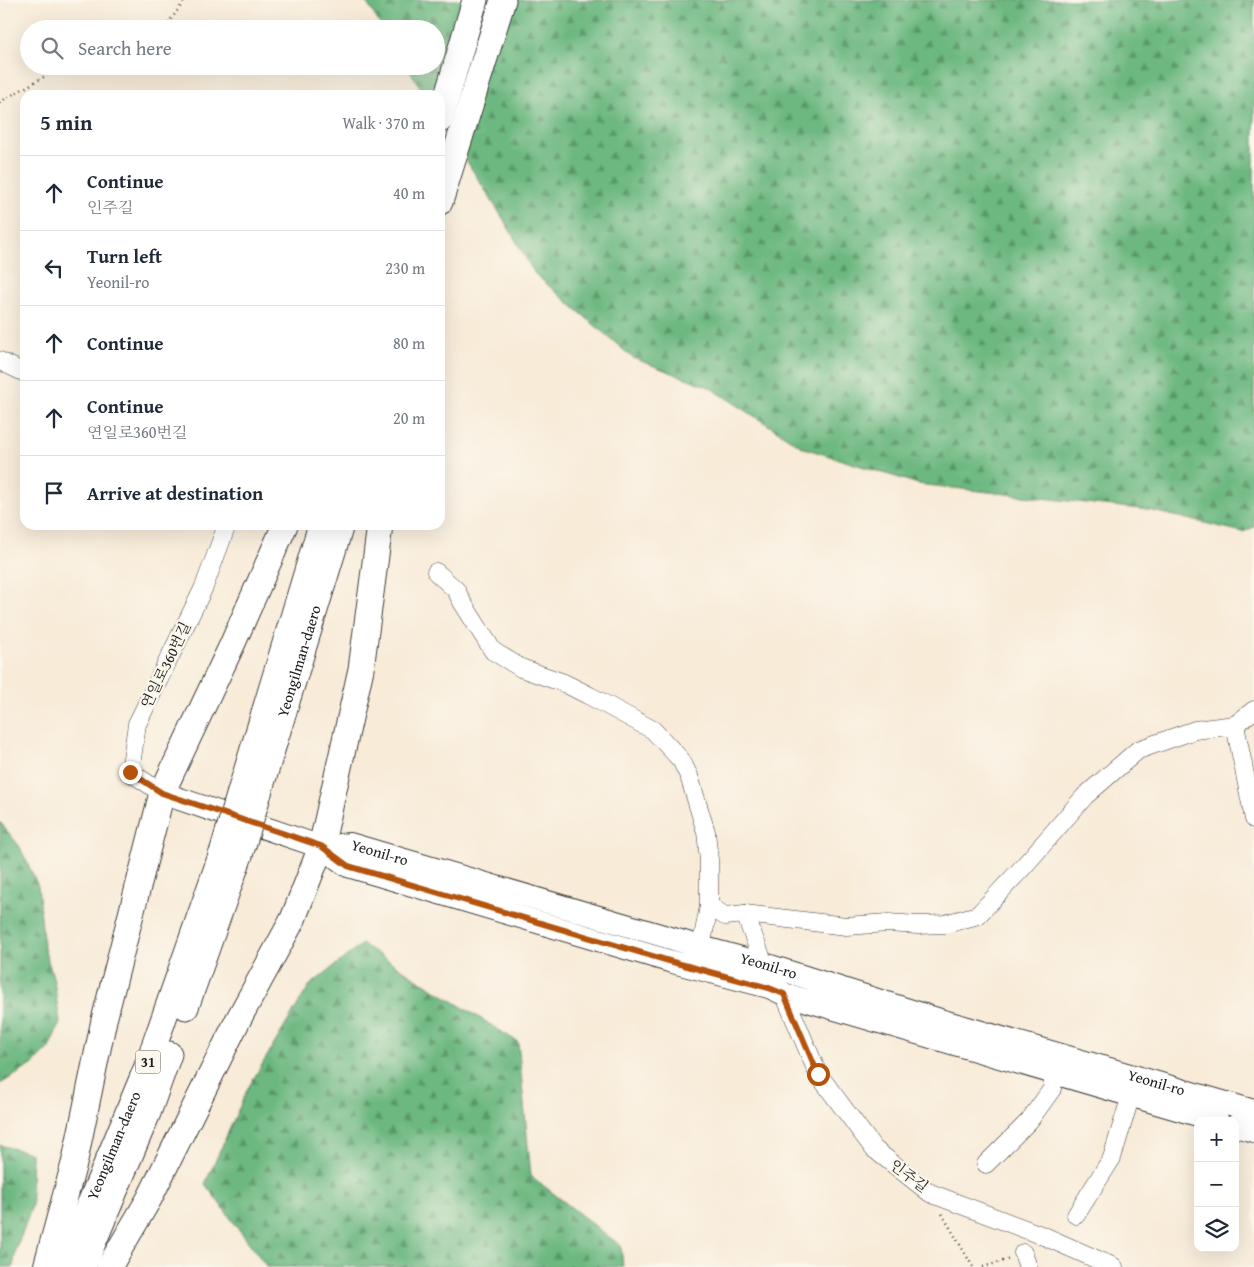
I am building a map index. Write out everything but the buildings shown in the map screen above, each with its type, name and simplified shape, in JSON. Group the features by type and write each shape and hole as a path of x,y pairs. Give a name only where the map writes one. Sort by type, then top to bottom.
{"highway":[{"path":"445,103 476,0"},
{"path":"445,186 503,0"},
{"path":"46,1267 75,1160 104,1020 162,793 232,645 283,530"},
{"name":"Yeongilman-daero","path":"249,794 320,530"},
{"name":"Yeongilman-daero","path":"249,794 339,530"},
{"path":"109,1267 149,1199 238,1020 293,919 321,846 361,668 379,530"},
{"path":"231,854 249,794"},
{"name":"Yeongilman-daero","path":"62,1267 146,1069 231,854"},
{"name":"Yeongilman-daero","path":"83,1267 148,1113 231,854"}],"main road":[{"path":"162,793 321,846"},
{"name":"Yeonil-ro","path":"321,846 350,844 764,964 940,1020 1254,1111"},
{"name":"Yeonil-ro","path":"321,846 348,866 1205,1117"},
{"path":"1239,1127 1254,1131"}],"street":[{"path":"0,360 20,370"},
{"name":"연일로360번길","path":"162,793 130,772 137,724 204,586 225,530"},
{"path":"436,572 456,590 493,651 521,668 573,687 653,730 681,760 690,776 706,832 709,860 709,906 701,947"},
{"path":"709,906 725,916 746,914 846,926 888,923 945,924 978,915 1085,796 1138,750 1195,730 1235,725 1254,710"},
{"path":"1235,725 1254,819"},
{"name":"인주길","path":"746,914 764,964 784,994 818,1074 874,1149 930,1193 1046,1237 1114,1267"},
{"path":"986,1164 1029,1121 1052,1089 1054,1073"},
{"path":"1076,1215 1112,1158 1131,1095"}],"path":[{"path":"171,20 185,0"},
{"path":"21,90 47,75"},
{"path":"0,103 20,90"},
{"path":"930,1193 973,1267"}],"green space":[{"path":"365,0 1254,0 1254,527 1243,532 1148,510 918,484 804,448 709,387 633,358 535,274 504,220 445,127 445,90 422,90 413,75 445,75 445,20 377,20"},
{"path":"0,822 20,847 38,886 44,948 54,980 60,1023 48,1050 32,1065 0,1084"},
{"path":"362,944 518,1042 531,1176 621,1246 623,1267 267,1267 205,1184 248,1088 309,986"},
{"path":"0,1145 31,1153 32,1206 16,1250 13,1267 0,1267"}],"route":[{"path":"130,772 162,793 321,846 348,866 669,961 769,988 784,994 818,1074"}]}
